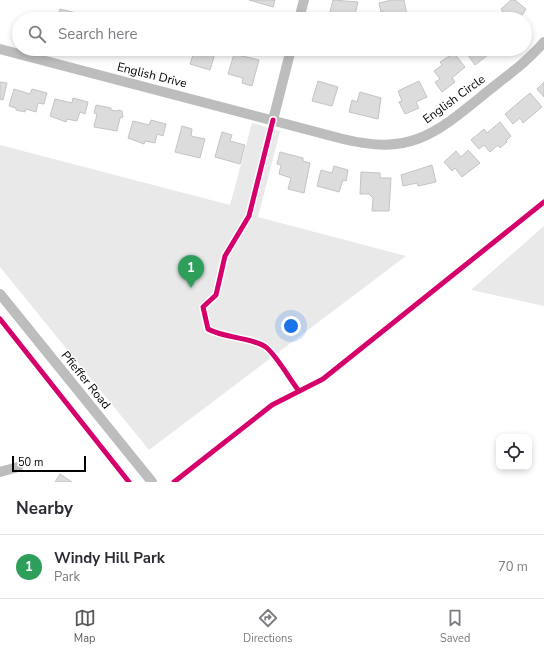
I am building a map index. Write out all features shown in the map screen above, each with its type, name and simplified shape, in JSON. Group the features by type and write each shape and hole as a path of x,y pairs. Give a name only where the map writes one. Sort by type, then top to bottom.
{"street":[{"path":"301,12 304,0"},
{"name":"English Circle","path":"532,54 544,42"},
{"name":"English Drive","path":"0,49 12,52"},
{"name":"English Drive","path":"27,56 273,120"},
{"path":"273,120 290,56"},
{"name":"English Circle","path":"273,120 364,144 388,146 406,143 442,127 530,56"},
{"name":"Pfieffer Road","path":"0,294 152,482"},
{"path":"0,472 18,467"}],"shaded area":[{"path":"252,123 280,131 258,217 406,256 149,450 0,267 0,145 230,205"},
{"path":"544,226 544,306 471,290"}],"building":[{"path":"249,0 275,0 273,7"},
{"path":"333,0 358,2 356,12 330,12"},
{"path":"392,0 404,0 406,12 381,12 379,3"},
{"path":"511,0 515,0 526,9 524,12 503,12 501,9"},
{"path":"60,9 72,12 59,12"},
{"path":"193,56 214,56 210,70 190,64"},
{"path":"233,56 242,56 259,60 252,86 242,83 243,78 228,74"},
{"path":"449,56 456,56 465,67 452,78 455,82 442,92 435,82 440,79 434,71 442,65 440,62"},
{"path":"468,56 487,56 475,65"},
{"path":"318,81 338,87 332,106 312,101"},
{"path":"419,81 427,97 416,102 419,108 405,114 399,102 402,101 398,91"},
{"path":"0,82 7,83 3,100 0,99"},
{"path":"544,82 544,97 537,89"},
{"path":"14,89 30,94 32,89 47,93 44,104 38,103 36,112 26,109 25,112 16,110 16,108 9,106"},
{"path":"360,92 381,98 378,119 349,112 352,100 357,102"},
{"path":"530,93 542,107 523,123 520,118 513,124 505,114"},
{"path":"73,98 88,102 85,114 80,112 77,121 67,119 66,122 50,116 55,99 72,103"},
{"path":"96,105 111,108 111,110 122,111 123,117 120,118 117,131 94,127 97,114 94,113"},
{"path":"151,120 166,124 163,136 157,134 155,143 145,141 144,144 128,138 133,121 149,125"},
{"path":"500,122 511,136 506,141 507,142 500,148 498,145 490,152 484,145 479,149 471,140 484,129 487,133"},
{"path":"182,126 192,129 191,136 205,139 200,158 175,152"},
{"path":"222,132 232,135 230,141 245,145 240,164 215,157"},
{"path":"468,150 480,163 462,177 455,168 452,171 444,162 456,151 461,157"},
{"path":"280,152 303,158 303,161 310,163 304,193 288,189 291,178 279,174 281,165 277,164"},
{"path":"432,165 436,182 418,186 417,183 403,186 401,175"},
{"path":"334,166 348,170 346,181 343,180 339,192 317,186 321,170 332,173"},
{"path":"361,172 380,173 380,178 391,178 389,211 372,211 373,198 369,194 360,194"},
{"path":"60,474 72,482 55,482"}],"cycle path":[{"path":"273,120 249,216 225,256 216,295 203,307 208,329 214,332 255,342 267,348 299,391"},
{"path":"174,482 272,405 323,379 544,202"},
{"path":"0,319 129,482"}],"place":[{"name":"Windy Hill Park","path":"191,288"}]}
